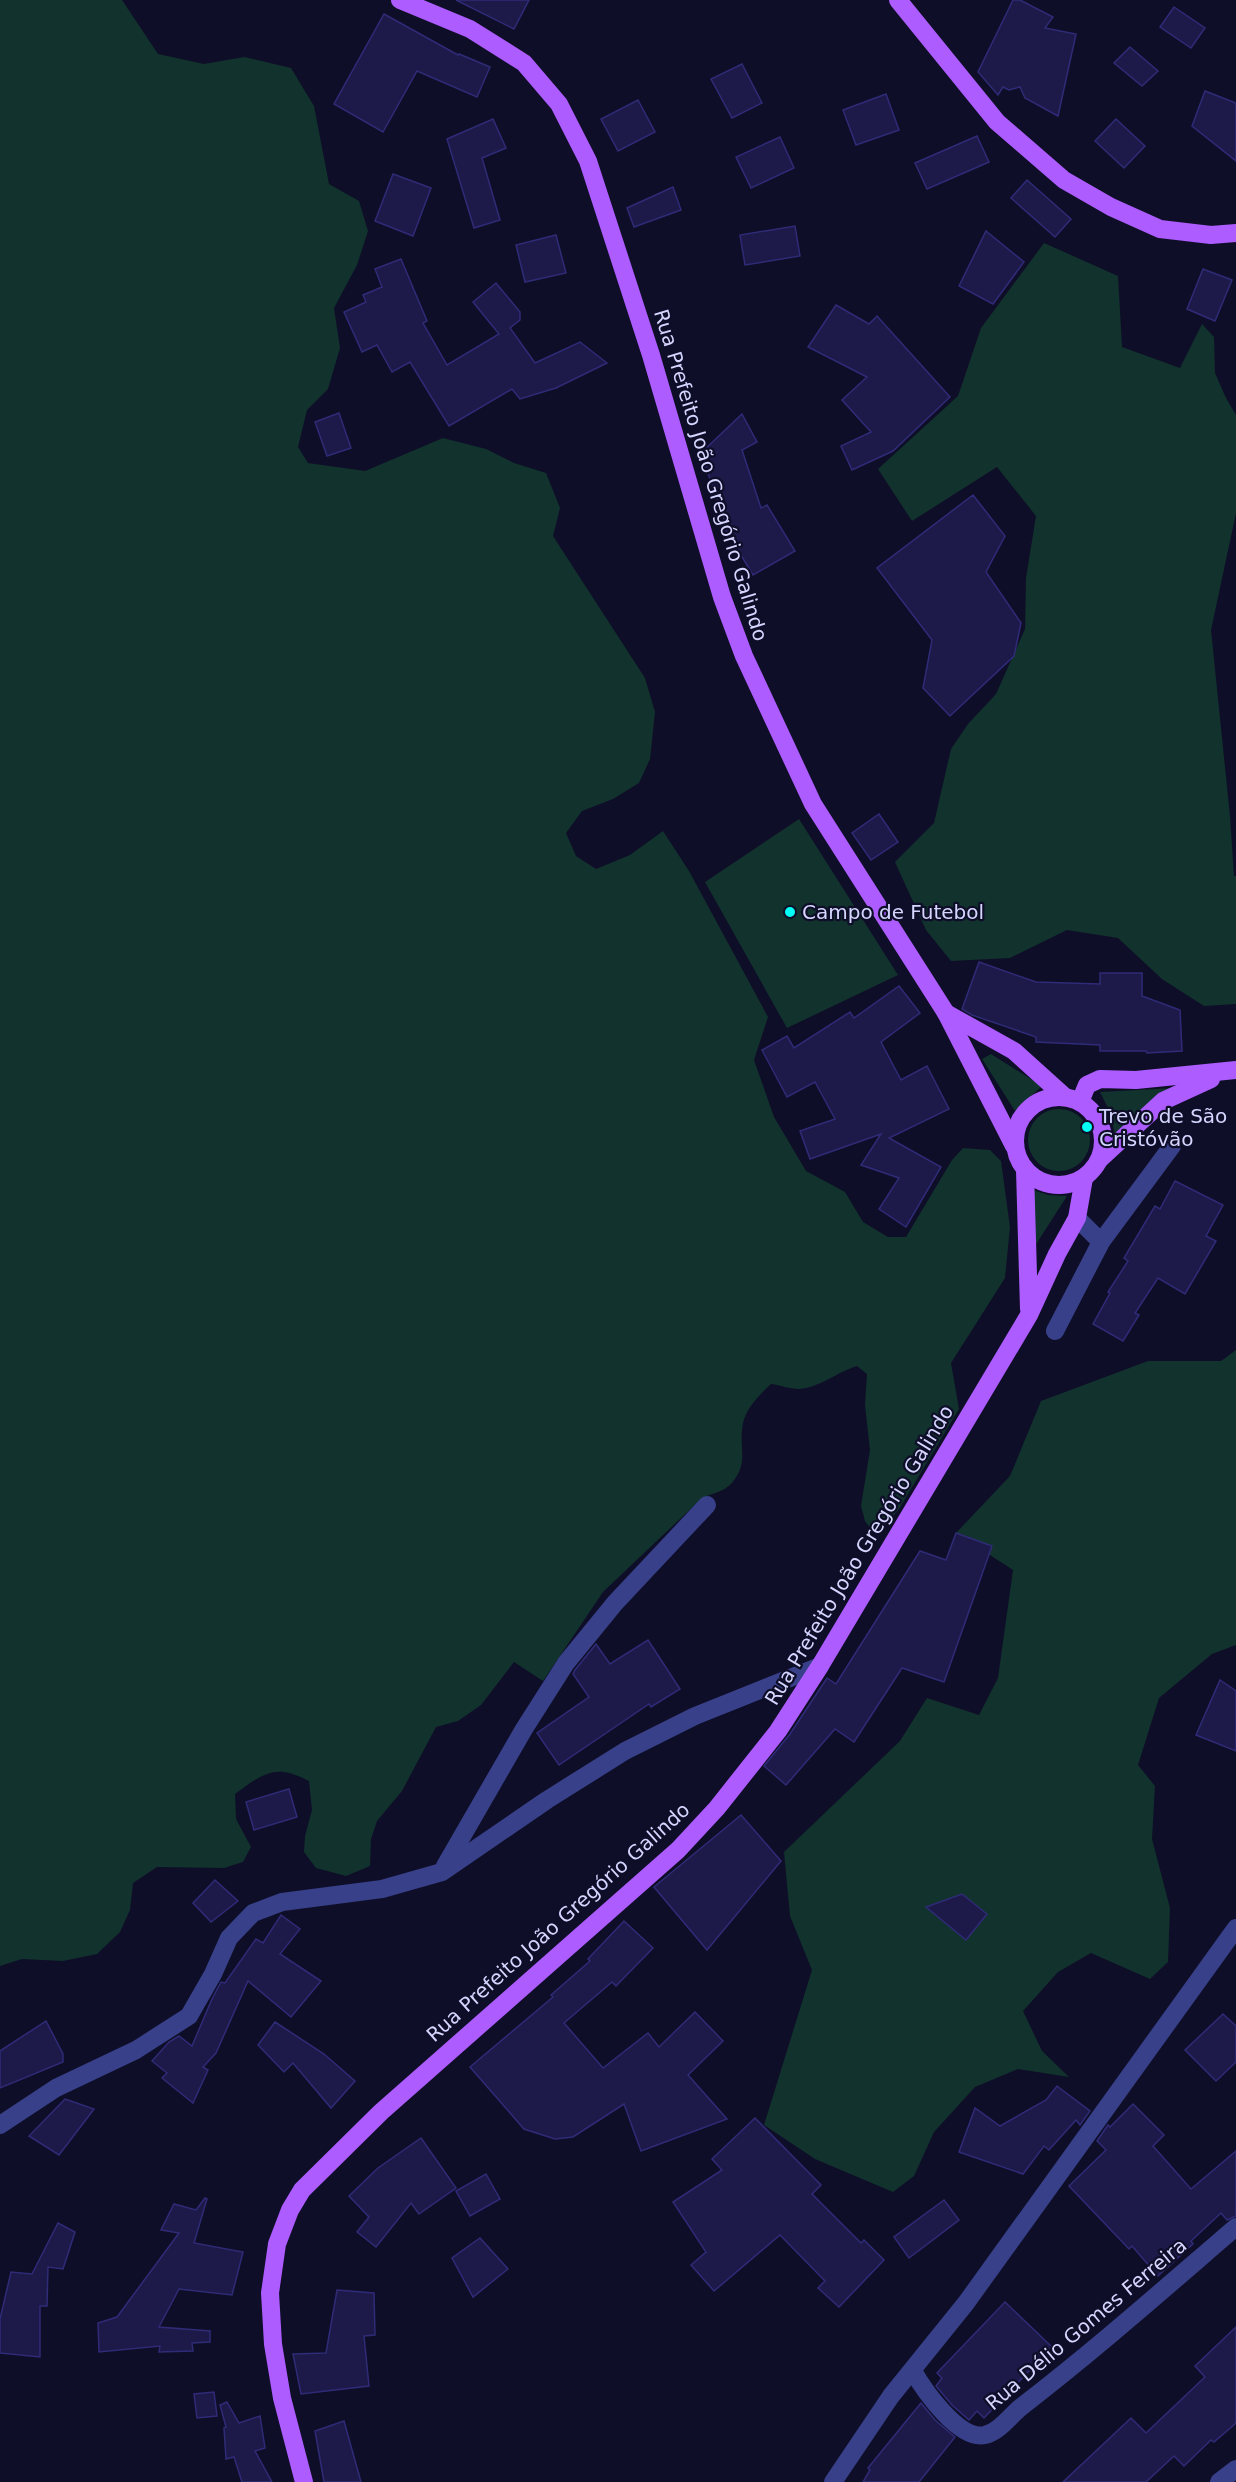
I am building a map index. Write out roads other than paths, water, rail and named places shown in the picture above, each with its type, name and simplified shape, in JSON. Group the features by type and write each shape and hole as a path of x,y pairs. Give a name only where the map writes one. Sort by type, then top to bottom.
{"main road":[{"name":"Rua Prefeito João Gregório Galindo","path":"400,0 470,29 524,63 559,104 588,161 651,355 722,597 744,656 813,804 946,1013 1014,1146"},
{"path":"898,0 997,122 1064,180 1111,207 1160,230 1211,236 1236,233"},
{"path":"946,1013 1014,1051 1072,1100 1091,1110 1099,1121 1103,1134 1100,1160"},
{"path":"1072,1100 1088,1085 1100,1079 1136,1080 1230,1072"},
{"path":"1072,1100 1052,1097 1039,1101 1020,1120 1015,1133 1014,1146 1018,1159 1035,1179 1060,1186 1073,1184 1084,1178 1163,1101 1230,1072"},
{"path":"1025,1170 1029,1315"},
{"name":"Rua Prefeito João Gregório Galindo","path":"304,2482 280,2387 273,2344 270,2293 277,2244 290,2210 302,2190 389,2104 678,1850 717,1808 778,1731 820,1666 1029,1315 1057,1254 1077,1218 1084,1178"}],"street":[{"path":"1055,1331 1101,1242 1172,1146"},
{"path":"1077,1218 1101,1242"},
{"path":"442,1872 524,1729 566,1663 615,1603 707,1505"},
{"path":"0,2125 56,2088 136,2050 189,2016 213,1974 229,1938 253,1913 282,1902 382,1889 442,1872 547,1800 625,1751 695,1716 820,1666"},
{"path":"833,2482 891,2396 966,2303 1236,1928"},
{"name":"Rua Délio Gomes Ferreira","path":"913,2371 936,2406 968,2432 985,2435 1001,2426 1013,2413 1069,2370 1236,2227"},
{"path":"1219,2482 1236,2469"}],"place":[{"name":"Campo de Futebol","path":"790,912"},
{"name":"Trevo de São Cristóvão","path":"1087,1127"}]}
